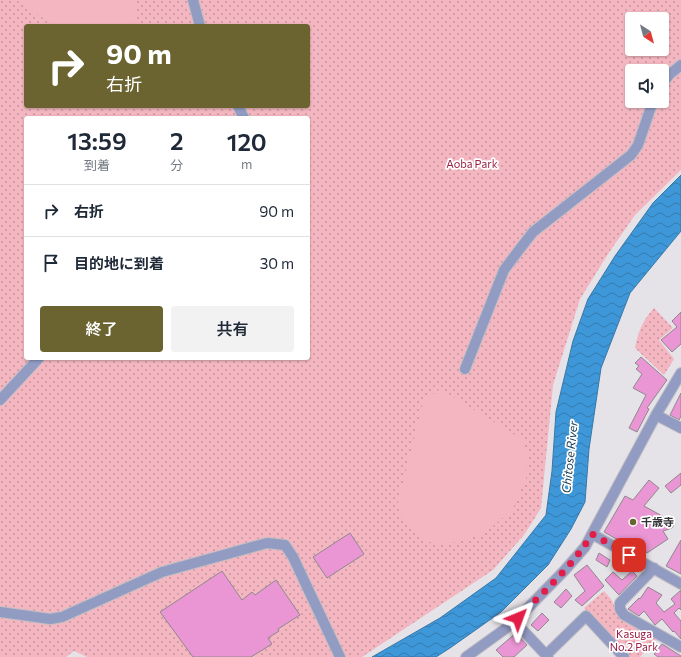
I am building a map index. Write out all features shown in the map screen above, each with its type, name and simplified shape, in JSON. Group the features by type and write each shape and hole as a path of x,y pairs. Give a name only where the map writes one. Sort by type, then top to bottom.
{"street":[{"path":"193,0 199,24"},
{"path":"669,75 681,65"},
{"path":"465,369 504,270 532,232 631,155 638,145 651,108"},
{"path":"0,400 37,360"},
{"path":"466,657 514,621 564,571 585,547 656,415 681,373"},
{"path":"656,415 681,428"},
{"path":"592,534 681,584"},
{"path":"0,612 50,618 62,617 162,572 267,543 285,545 293,557 339,654"},
{"path":"654,568 620,603 620,609 624,615 681,646"},
{"path":"514,621 547,656 586,616 624,657"}],"green space":[{"name":"Aoba Park","path":"0,0 681,0 681,170 635,215 608,254 580,299 553,385 541,508 524,535 493,570 362,657 87,657 74,651 66,657 0,657"},
{"path":"16,0 136,0 136,22 132,24 52,24"},
{"path":"654,308 673,328 659,340 674,359 664,375 635,348 642,326"},
{"path":"440,389 522,439 528,454 526,479 512,510 488,530 474,537 458,542 438,544 422,540 406,522 397,507 423,402"},
{"name":"Kasuga No.2 Park","path":"604,591 611,599 619,614 658,638 640,657 630,657 584,608"}],"water":[{"name":"Chitose River","path":"681,175 681,231 630,293 601,368 589,449 585,502 571,529 548,565 501,612 436,657 372,657 440,618 496,578 546,515 552,471 556,412 573,341 588,299 615,256 653,203"}],"building":[{"path":"681,312 681,344 672,352 661,340 677,327 672,321"},
{"path":"641,357 667,380 647,408 649,409 637,432 629,428 646,395 633,388 642,374 636,369 639,366 635,363"},
{"path":"681,393 681,416 679,420 670,415"},
{"path":"681,473 681,485 671,493 665,486"},
{"path":"649,480 659,488 644,506 675,523 672,528 663,531 668,539 647,553 638,541 634,549 604,532 625,496 633,500"},
{"path":"350,533 364,554 327,578 313,557"},
{"path":"681,540 681,574 666,566"},
{"path":"599,553 610,560 607,567 596,560"},
{"path":"587,565 604,586 582,606 575,600 585,591 574,575"},
{"path":"222,571 242,600 252,592 255,595 276,580 300,615 278,629 279,631 268,638 272,644 251,657 193,657 160,612"},
{"path":"632,571 637,576 619,595 605,580 613,572 622,580"},
{"path":"648,587 662,595 656,603 664,612 675,604 671,599 681,590 681,610 679,608 674,613 681,621 681,639 662,619 655,625 644,611 639,616 628,609 639,598 640,599"},
{"path":"566,589 572,596 561,608 554,602"},
{"path":"542,613 549,620 538,631 531,625"},
{"path":"516,633 527,645 514,657 503,657 496,650"},
{"path":"662,644 681,657 658,657 654,654"}],"place":[{"name":"千歳寺","path":"633,522"}],"route":[{"path":"518,618 564,571 585,547 592,534 629,555"}]}
